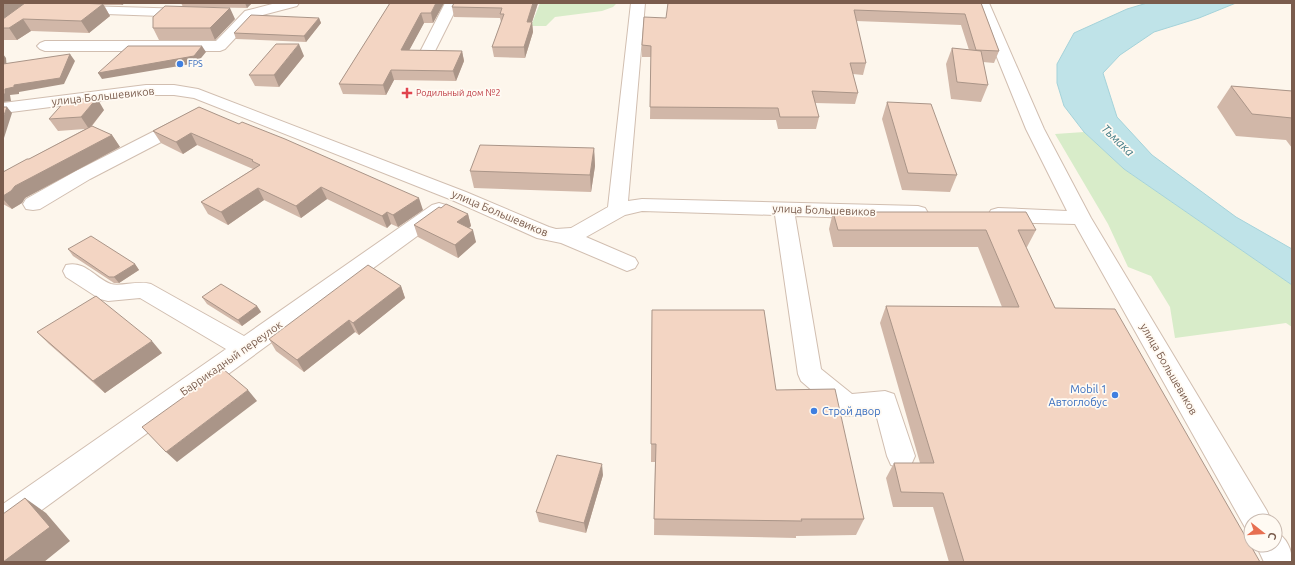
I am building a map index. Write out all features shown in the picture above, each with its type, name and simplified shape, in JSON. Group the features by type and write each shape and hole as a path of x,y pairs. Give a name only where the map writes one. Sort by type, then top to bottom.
{"street":[{"path":"234,14 250,14 292,3"},
{"path":"428,52 452,3"},
{"path":"617,211 638,3"},
{"name":"улица Большевиков","path":"982,3 1035,129 1081,218 1252,513"},
{"path":"83,10 202,13"},
{"path":"45,46 220,46 250,14"},
{"name":"улица Большевиков","path":"3,108 136,91 156,90 190,92 222,102 459,196 544,233 564,236 585,230 617,211 636,206 651,205 940,214"},
{"path":"33,204 222,102"},
{"name":"Баррикадный переулок","path":"3,521 459,196"},
{"path":"784,209 810,374 847,405 885,402 901,456"},
{"path":"979,215 1081,218"},
{"path":"564,236 627,263"},
{"path":"74,271 108,293 143,290 245,348"},
{"path":"1276,553 1281,562"}],"green space":[{"path":"540,3 617,3 613,7 602,11 555,17 546,26 531,26"},
{"path":"1084,132 1124,169 1292,285 1292,327 1286,323 1175,338 1170,307 1151,276 1128,267 1108,224 1055,134"}],"water":[{"name":"Тьмака","path":"1147,3 1236,3 1199,18 1154,32 1120,55 1103,73 1117,117 1152,155 1236,217 1292,249 1292,285 1124,169 1084,132 1064,106 1057,83 1057,64 1074,33 1127,9"}],"building":[{"path":"25,3 103,4 81,21 23,19 9,28 3,28 3,19"},
{"path":"390,3 436,3 431,13 421,13 401,50 462,51 453,71 391,70 383,85 339,84"},
{"path":"454,3 533,3 527,22 532,22 524,47 492,47 504,14 500,14 502,8 452,7"},
{"path":"668,3 981,3 999,51 976,50 965,14 854,10 866,63 850,63 858,93 812,91 819,117 780,117 778,108 650,107 651,46 642,45 644,17 666,18"},
{"path":"165,6 230,8 210,28 153,28 153,17"},
{"path":"251,15 319,18 304,36 234,33"},
{"path":"276,44 299,44 274,75 249,75"},
{"path":"128,46 202,46 194,56 98,73"},
{"path":"952,48 981,51 988,85 957,82"},
{"path":"70,54 60,78 14,85 14,87 5,89 5,94 3,94 3,64"},
{"path":"1231,86 1292,91 1292,118 1252,114"},
{"path":"97,98 81,117 49,119 66,100"},
{"path":"887,102 931,104 957,175 908,173"},
{"path":"3,107 7,107 3,118"},
{"path":"199,107 239,124 242,122 285,139 419,198 393,215 387,212 382,216 321,187 296,206 258,188 221,212 201,202 260,165 252,161 253,160 191,133 176,142 153,131"},
{"path":"92,126 112,135 15,186 11,191 3,196 3,172"},
{"path":"480,145 594,148 590,175 470,171"},
{"path":"446,204 468,214 457,222 473,230 455,245 414,225 439,207 441,208"},
{"path":"833,212 1026,212 1036,230 1018,230 1055,308 1115,309 1243,532 1243,553 1255,553 1260,562 964,562 943,493 901,492 894,463 934,463 886,306 1019,307 986,230 838,230"},
{"path":"91,236 135,264 114,277 109,277 68,249"},
{"path":"368,265 401,286 353,323 349,320 297,360 269,339"},
{"path":"221,284 257,306 238,320 202,297"},
{"path":"96,296 152,341 93,381 37,332"},
{"path":"652,310 764,310 776,390 835,389 864,519 801,519 802,521 654,519 656,444 651,444"},
{"path":"223,369 248,390 166,452 142,427"},
{"path":"557,455 602,464 584,523 536,512"},
{"path":"25,498 50,527 3,562 3,514"}],"place":[{"name":"FPS","path":"180,64"},
{"name":"Родильный дом №2","path":"407,93"},
{"name":"Mobil 1 Автоглобус","path":"1115,395"},
{"name":"Строй двор","path":"814,411"}]}
